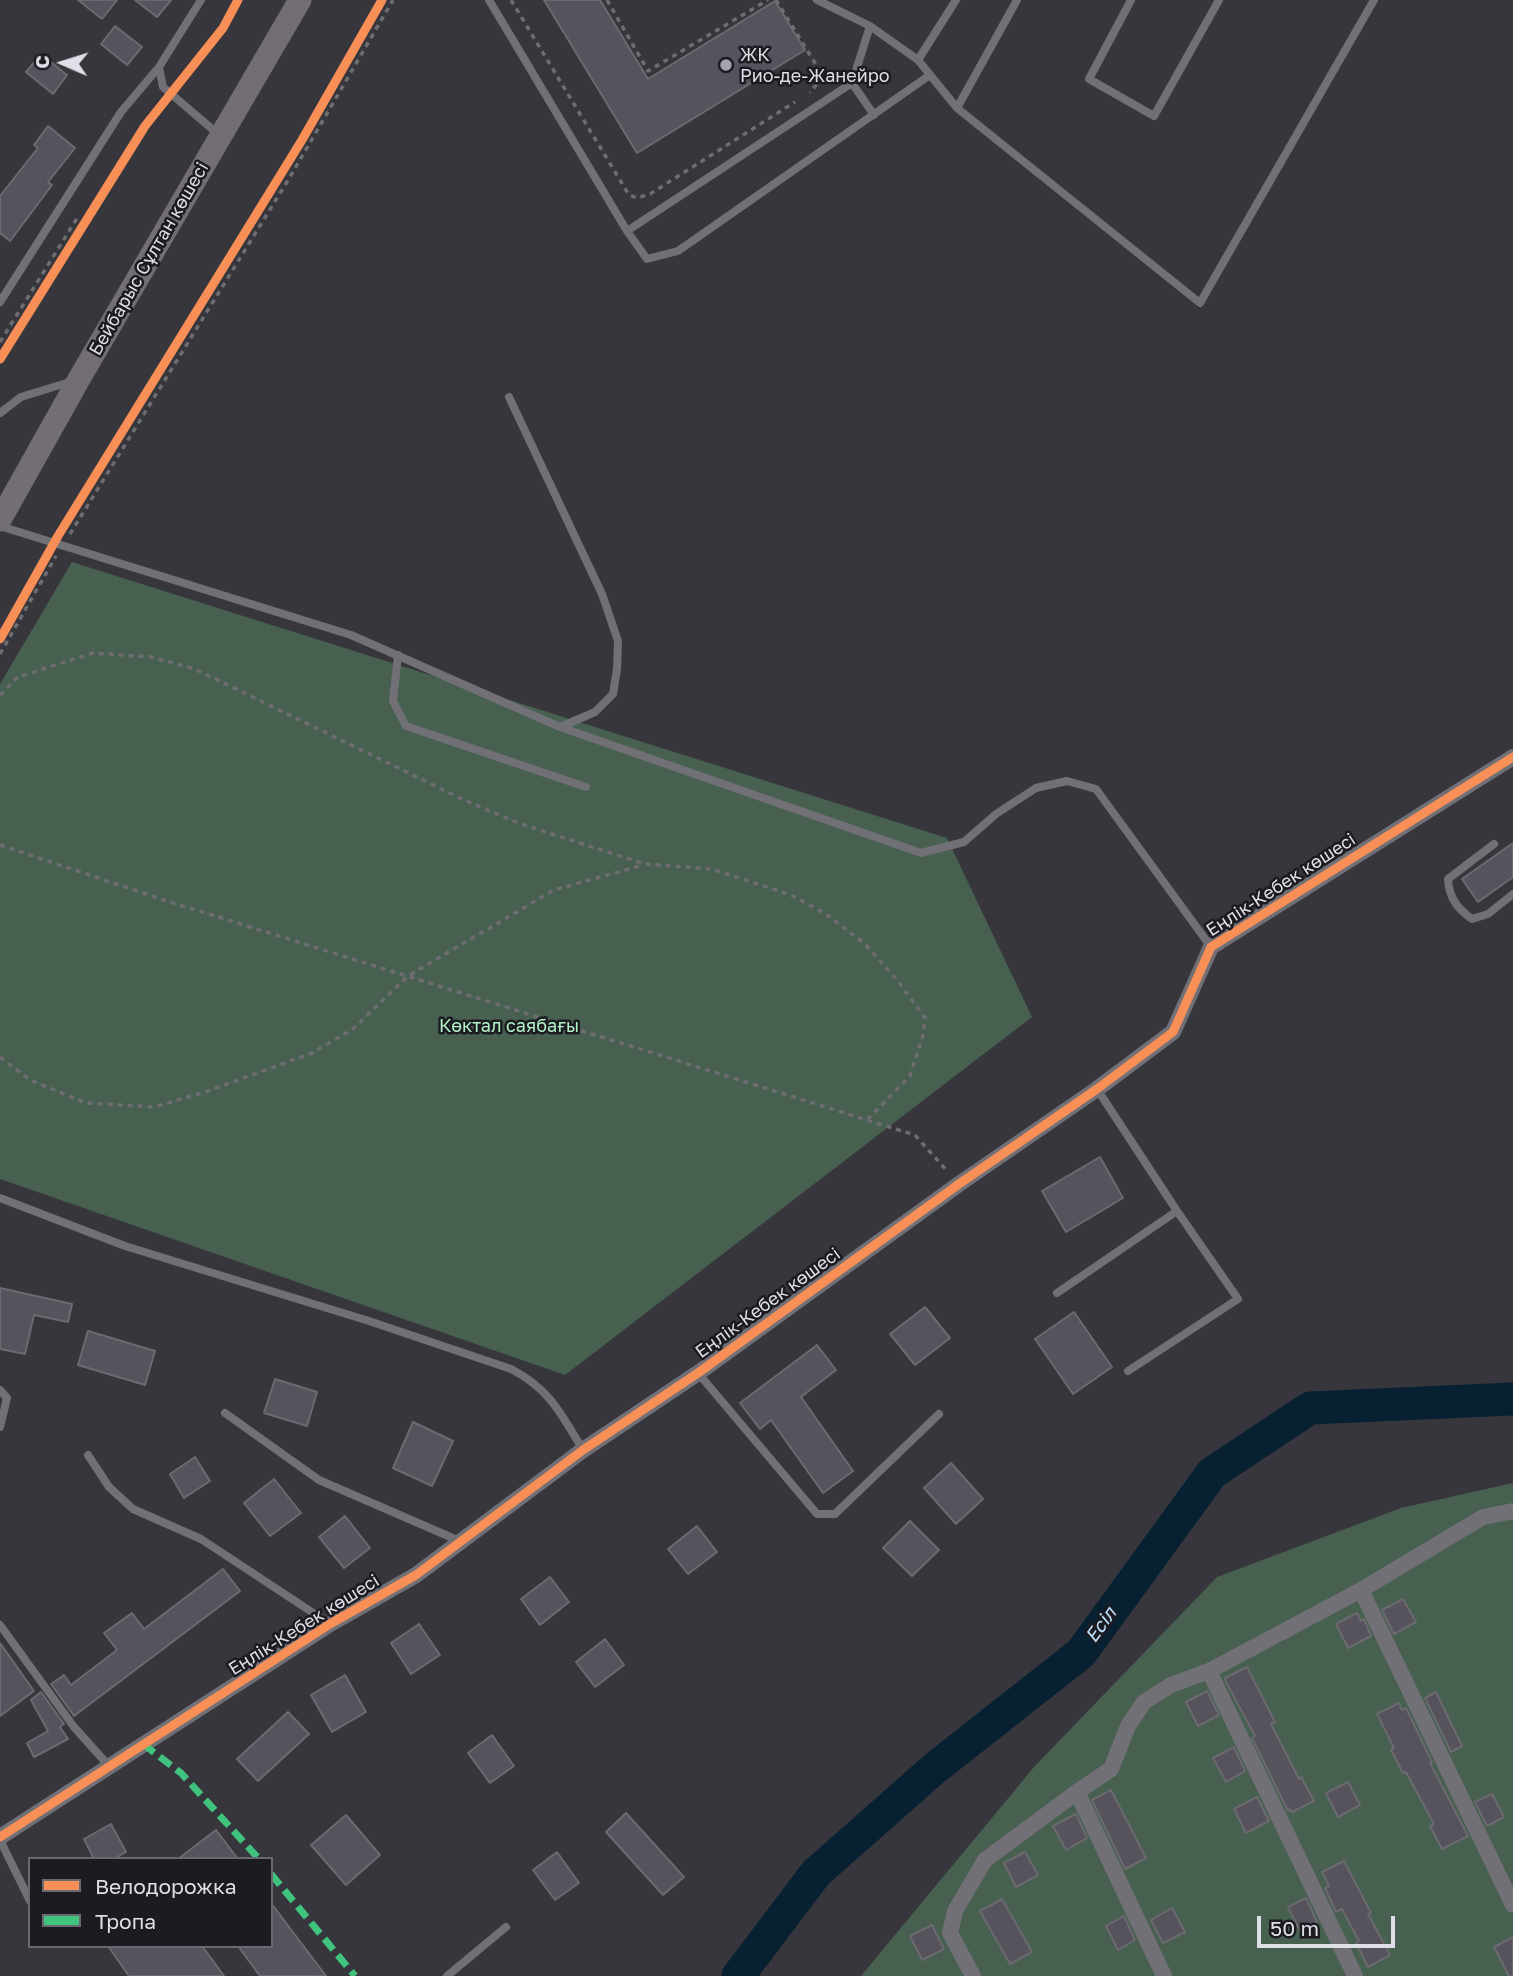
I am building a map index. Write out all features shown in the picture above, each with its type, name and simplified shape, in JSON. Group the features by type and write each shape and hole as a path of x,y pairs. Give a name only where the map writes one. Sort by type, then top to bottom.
{"street":[{"name":"Бейбарыс Сұлтан көшесі","path":"0,520 300,0"},
{"name":"Еңлік-Кебек көшесі","path":"0,1838 330,1624 416,1575 583,1450 698,1373 959,1184 1097,1089 1173,1032 1211,947 1513,757"},
{"path":"973,1976 950,1933 955,1911 985,1860 1111,1769 1128,1726 1144,1702 1171,1685 1209,1671 1361,1590 1483,1517 1513,1511"},
{"path":"1361,1590 1513,1905"},
{"path":"1209,1671 1356,1976"},
{"path":"1077,1792 1164,1976"}],"lane":[{"path":"0,302 121,112 159,67 201,0"},
{"path":"489,0 627,231 647,259 678,251 930,75"},
{"path":"817,0 870,26 918,60 957,108 1200,303 1374,0"},
{"path":"918,60 956,0"},
{"path":"957,108 1017,0"},
{"path":"1131,0 1088,79 1154,116 1219,0"},
{"path":"627,231 852,83 870,26"},
{"path":"159,67 163,88 221,136"},
{"path":"852,83 874,115"},
{"path":"0,413 21,397 79,379"},
{"path":"509,397 602,594 618,640 613,694 595,712 560,727"},
{"path":"0,526 351,635 560,727 921,853 964,842 996,814 1036,788 1067,781 1096,789 1211,947"},
{"path":"398,655 393,701 406,726 586,787"},
{"path":"1494,844 1448,879 1449,892 1456,904 1472,919 1488,914 1513,894"},
{"path":"1097,1089 1238,1299 1128,1371"},
{"path":"0,1198 125,1246 369,1321 511,1369 533,1380 554,1403 583,1450"},
{"path":"1057,1293 1177,1211"},
{"path":"698,1373 817,1514 835,1514 939,1414"},
{"path":"0,1390 6,1398 0,1427"},
{"path":"225,1413 319,1480 462,1542"},
{"path":"88,1455 109,1487 133,1509 201,1539 330,1624"},
{"path":"0,1625 74,1727 109,1766"},
{"path":"0,1838 28,1897"},
{"path":"447,1976 506,1927"}],"path":[{"path":"0,654 58,545 302,140 382,0"},
{"path":"0,639 282,188 393,0"},
{"path":"511,0 623,188 629,195 638,198 650,194 811,92 823,76 776,0"},
{"path":"607,0 648,71 768,0"},
{"path":"4,345 83,217"},
{"path":"0,695 18,677 93,653 151,657 195,669 337,739 521,824 645,864 712,869 791,895 826,914 865,944 897,979 925,1018 911,1076 867,1120"},
{"path":"0,845 164,900 915,1135 959,1184"},
{"path":"0,1057 30,1080 86,1102 154,1107 208,1091 312,1053 353,1029 408,976 554,890 645,864"}],"green space":[{"name":"Көктал саябағы","path":"72,562 947,838 1032,1017 565,1375 0,1179 0,684"},
{"path":"1513,1483 1513,1976 861,1976 1034,1767 1217,1577 1401,1508"}],"building":[{"path":"78,0 117,0 102,19"},
{"path":"135,0 171,0 157,17"},
{"name":"ЖК Рио-де-Жанейро","path":"544,0 600,0 648,79 775,1 805,50 637,153"},
{"path":"115,26 142,47 127,65 101,44"},
{"path":"41,54 67,75 53,94 26,72"},
{"path":"48,126 75,148 48,182 52,185 10,241 0,233 0,196 38,148 34,145"},
{"path":"1513,843 1513,877 1478,902 1462,879"},
{"path":"1100,1157 1123,1198 1066,1232 1042,1191"},
{"path":"0,1288 72,1304 68,1322 34,1315 25,1354 0,1349"},
{"path":"925,1307 950,1338 915,1365 890,1334"},
{"path":"1074,1312 1112,1367 1073,1394 1035,1339"},
{"path":"88,1331 155,1351 145,1385 78,1365"},
{"path":"817,1345 836,1370 801,1397 853,1471 823,1493 771,1420 760,1429 740,1403"},
{"path":"275,1379 317,1392 307,1426 264,1413"},
{"path":"413,1422 453,1441 432,1486 393,1468"},
{"path":"195,1457 210,1481 184,1498 170,1474"},
{"path":"951,1463 983,1499 956,1524 924,1488"},
{"path":"274,1479 301,1513 270,1536 244,1503"},
{"path":"345,1516 370,1548 344,1568 319,1537"},
{"path":"910,1521 939,1550 912,1576 883,1548"},
{"path":"697,1526 717,1552 688,1574 668,1549"},
{"path":"223,1569 240,1591 74,1716 51,1684 64,1675 71,1685 117,1650 104,1633 132,1613 144,1629"},
{"path":"550,1577 569,1602 540,1625 521,1599"},
{"path":"1403,1599 1416,1622 1394,1634 1382,1610"},
{"path":"1357,1613 1361,1621 1364,1619 1371,1636 1348,1648 1336,1624"},
{"path":"419,1624 440,1655 411,1674 391,1643"},
{"path":"605,1639 624,1665 595,1687 576,1662"},
{"path":"0,1643 34,1691 0,1716"},
{"path":"1247,1667 1275,1722 1271,1724 1299,1779 1301,1777 1314,1801 1292,1812 1290,1809 1288,1811 1252,1738 1255,1736 1226,1682 1225,1678"},
{"path":"345,1675 366,1712 332,1732 311,1695"},
{"path":"1207,1691 1219,1715 1198,1726 1186,1702"},
{"path":"41,1692 64,1724 60,1727 68,1739 34,1757 27,1743 48,1731 31,1700"},
{"path":"1436,1692 1462,1746 1451,1752 1425,1698"},
{"path":"1399,1703 1402,1710 1406,1708 1432,1762 1430,1763 1468,1836 1442,1849 1430,1826 1434,1824 1391,1750 1394,1748 1377,1714"},
{"path":"288,1712 309,1734 258,1781 237,1759"},
{"path":"492,1735 514,1766 490,1783 468,1753"},
{"path":"1234,1747 1245,1771 1226,1782 1213,1758"},
{"path":"1348,1782 1360,1805 1338,1817 1326,1793"},
{"path":"1111,1790 1146,1858 1125,1869 1092,1800"},
{"path":"1492,1794 1504,1817 1487,1826 1475,1802"},
{"path":"1257,1797 1269,1821 1246,1833 1234,1809"},
{"path":"626,1813 684,1877 663,1895 606,1832"},
{"path":"1076,1814 1087,1838 1066,1850 1053,1826"},
{"path":"346,1815 380,1855 346,1885 311,1845"},
{"path":"111,1824 126,1852 117,1857 93,1857 84,1839"},
{"path":"216,1830 236,1857 181,1857"},
{"path":"557,1852 579,1883 555,1900 533,1870"},
{"path":"1025,1852 1038,1875 1016,1887 1004,1863"},
{"path":"1344,1861 1390,1955 1368,1967 1356,1943 1359,1941 1342,1909 1336,1912 1325,1888 1329,1886 1322,1872"},
{"path":"1306,1898 1317,1922 1300,1931 1288,1907"},
{"path":"1002,1899 1032,1952 1010,1964 980,1911"},
{"path":"273,1906 326,1976 260,1976 239,1948 273,1948"},
{"path":"1172,1908 1185,1932 1163,1943 1151,1920"},
{"path":"1124,1916 1135,1940 1118,1950 1106,1926"},
{"path":"932,1925 944,1949 922,1960 910,1936"},
{"path":"1513,1937 1513,1976 1509,1976 1494,1947"},
{"path":"109,1948 203,1948 224,1976 129,1976"}],"waterway":[{"name":"Есіл","path":"738,1976 816,1873 935,1768 1081,1653 1212,1473 1310,1408 1513,1399"}],"marked path":[{"path":"143,1744 181,1773 257,1857"},
{"path":"273,1876 355,1976"}],"cycle path":[{"path":"0,359 145,126 223,28 238,0"},
{"path":"0,639 58,536 302,140 382,0"},
{"path":"0,1837 330,1624 416,1575 583,1450 698,1373 959,1184 1097,1089 1173,1032 1211,947 1513,757"}],"place":[{"name":"ЖК Рио-де-Жанейро","path":"726,65"}]}
